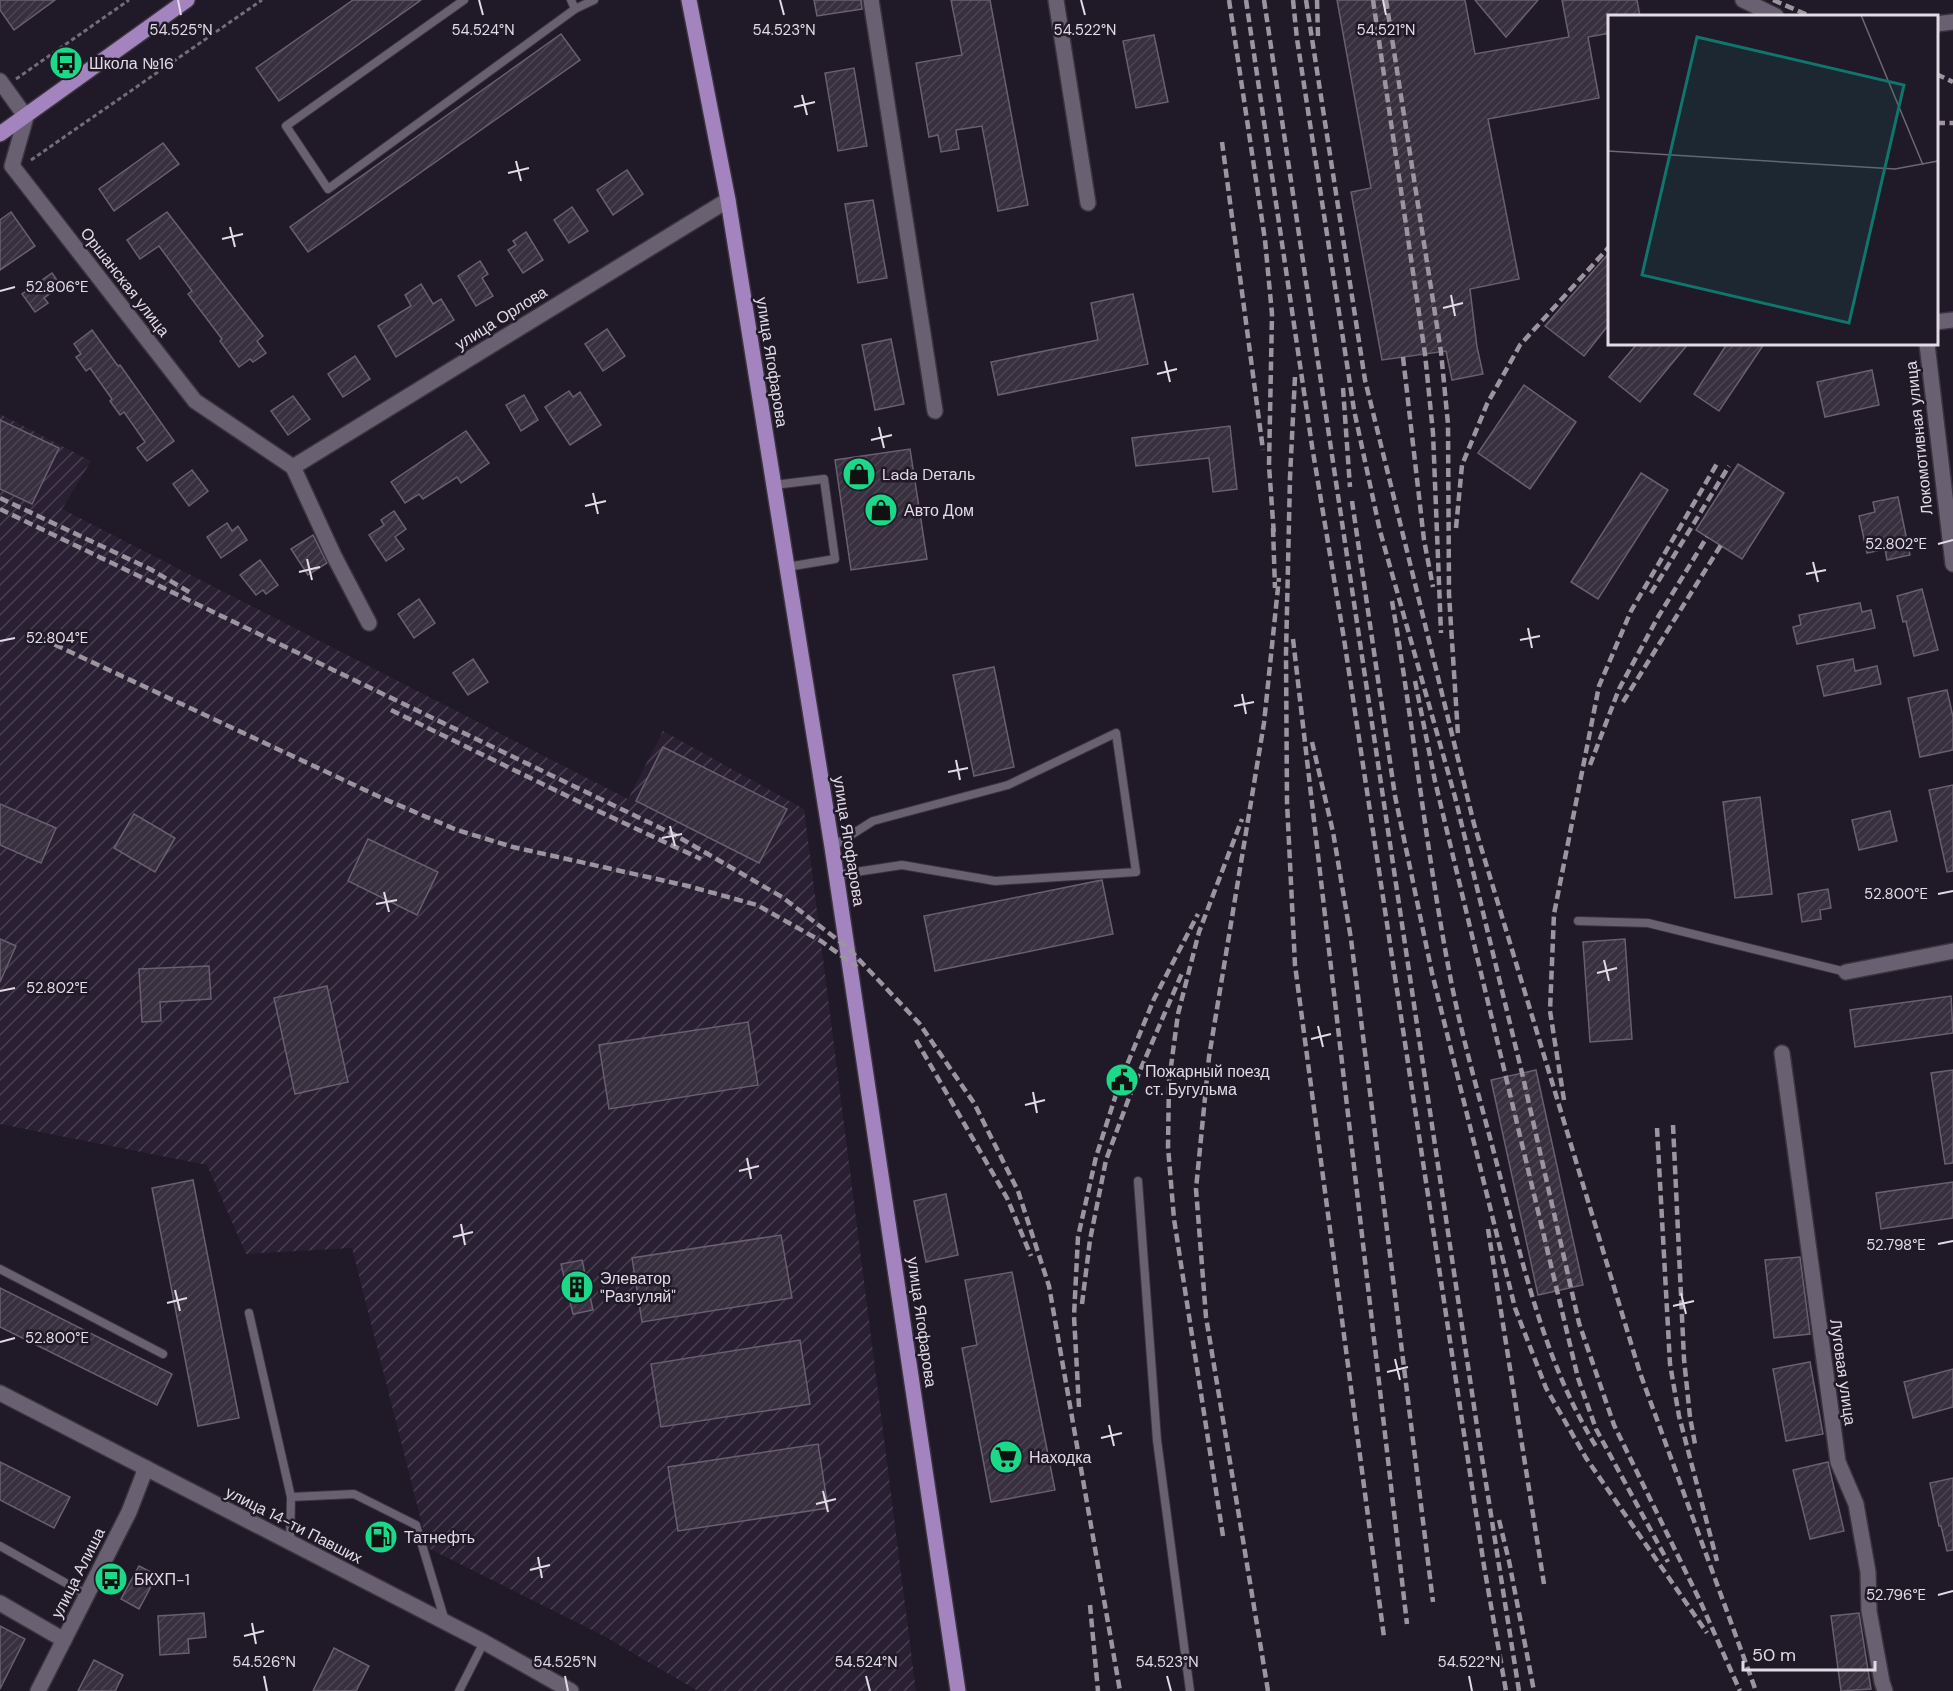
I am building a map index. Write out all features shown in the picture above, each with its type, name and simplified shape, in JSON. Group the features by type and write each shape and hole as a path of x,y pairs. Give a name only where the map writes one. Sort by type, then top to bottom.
{"main road":[{"name":"улица Ягофарова","path":"689,0 728,200 832,847 958,1691"},
{"path":"0,134 179,2"}],"street":[{"path":"871,0 935,411"},
{"path":"1056,0 1088,203"},
{"path":"1743,0 1774,15"},
{"path":"1938,24 1953,22"},
{"path":"2,84 26,117 12,166 16,171"},
{"name":"Оршанская улица","path":"16,171 195,401 293,467"},
{"name":"улица Орлова","path":"293,467 728,200"},
{"path":"1938,322 1953,320"},
{"name":"Локомотивная улица","path":"1927,345 1949,503 1953,564"},
{"path":"293,467 334,556 369,623"},
{"path":"1846,972 1953,951"},
{"name":"Луговая улица","path":"1782,1053 1838,1462 1856,1504 1868,1572 1869,1611 1885,1691"},
{"name":"улица 14-ти Павших","path":"0,1393 484,1642 571,1691"},
{"name":"улица Алиша","path":"38,1691 129,1512 146,1468"},
{"path":"0,1603 64,1641"}],"lane":[{"path":"464,0 286,126 328,189 575,9 594,0"},
{"path":"571,0 575,9"},
{"path":"774,485 824,479 835,559 787,567"},
{"path":"832,847 873,820 1008,784 1116,733 1136,872 995,881 902,865 836,876"},
{"path":"1578,921 1648,923 1846,972"},
{"path":"1138,1181 1157,1440 1190,1691"},
{"path":"0,1269 163,1354"},
{"path":"249,1313 291,1497 290,1544"},
{"path":"291,1497 354,1494 416,1526 445,1622"},
{"path":"0,1546 87,1594"},
{"path":"459,1691 484,1642"}],"path":[{"path":"2,84 129,0"},
{"path":"16,171 262,0"}],"shaded area":[{"path":"0,414 91,461 62,509 628,799 663,731 804,809 916,1691 698,1691 604,1636 428,1548 352,1248 246,1254 207,1165 0,1124"}],"building":[{"path":"0,0 55,0 14,30 0,10"},
{"path":"353,0 421,0 279,101 256,68"},
{"path":"814,0 861,0 862,9 817,16"},
{"path":"951,0 990,0 1028,205 998,211 982,126 956,130 959,149 941,152 938,135 929,137 916,63 962,55"},
{"path":"1337,0 1465,0 1475,54 1569,37 1562,0 1637,0 1640,15 1608,15 1608,33 1588,37 1599,98 1488,119 1519,279 1470,289 1477,347 1483,374 1452,380 1446,351 1382,360 1351,192 1371,188"},
{"path":"1475,0 1538,0 1506,37"},
{"path":"561,34 580,60 308,252 290,227"},
{"path":"1154,35 1168,102 1136,108 1123,41"},
{"path":"854,68 867,146 838,151 825,73"},
{"path":"163,143 179,164 114,211 99,189"},
{"path":"627,170 643,194 613,215 597,190"},
{"path":"873,200 887,278 858,283 845,204"},
{"path":"572,207 588,231 569,243 554,220"},
{"path":"11,212 35,246 0,270 0,220"},
{"path":"167,212 263,336 257,341 266,353 253,362 250,359 239,367 220,341 222,339 188,294 192,291 159,246 140,259 127,240"},
{"path":"526,232 543,260 523,273 508,250 516,245 513,241"},
{"path":"1608,254 1608,326 1584,356 1545,326"},
{"path":"480,261 488,274 482,278 493,296 476,306 458,276"},
{"path":"52,273 61,286 44,298 48,303 35,312 22,294"},
{"path":"421,284 433,304 441,299 454,320 396,357 378,326 411,306 405,295"},
{"path":"1133,294 1148,364 998,395 991,362 1098,340 1091,303"},
{"path":"607,329 625,356 603,371 585,344"},
{"path":"92,330 174,441 147,461 137,448 145,442 124,412 120,415 110,401 112,399 90,368 86,371 76,357 81,354 74,344"},
{"path":"891,339 904,404 875,410 862,345"},
{"path":"1636,345 1687,345 1640,402 1609,377"},
{"path":"1726,345 1763,345 1719,411 1694,394"},
{"path":"355,356 370,379 343,397 328,374"},
{"path":"1872,370 1879,405 1825,417 1817,382"},
{"path":"1524,385 1576,422 1530,489 1478,453"},
{"path":"569,391 573,397 580,392 601,425 570,445 545,407"},
{"path":"524,395 538,420 521,431 506,405"},
{"path":"293,396 310,419 288,435 271,411"},
{"path":"0,420 59,448 32,504 0,489"},
{"path":"1230,426 1237,489 1213,492 1209,458 1136,466 1132,438"},
{"path":"466,431 489,463 461,483 457,477 423,499 419,494 405,503 391,482"},
{"path":"910,449 927,559 851,570 835,460"},
{"path":"1738,464 1784,493 1742,559 1696,530"},
{"path":"192,470 208,491 189,506 173,484"},
{"path":"1641,473 1668,490 1598,599 1571,582"},
{"path":"1898,497 1910,555 1887,560 1885,549 1867,553 1859,516 1875,512 1873,502"},
{"path":"394,511 406,529 395,537 404,549 386,561 369,535 384,525 381,520"},
{"path":"227,523 232,531 238,526 247,540 221,558 207,537"},
{"path":"313,535 327,563 308,575 291,549"},
{"path":"260,560 278,585 266,594 263,590 256,595 240,575"},
{"path":"1922,589 1938,650 1914,656 1906,621 1903,622 1897,596"},
{"path":"419,599 435,623 414,638 398,614"},
{"path":"1860,603 1862,612 1871,610 1875,628 1797,644 1793,627 1801,625 1799,615"},
{"path":"473,659 488,682 468,695 453,673"},
{"path":"1853,659 1855,671 1877,666 1881,684 1824,696 1817,666"},
{"path":"994,667 1014,767 974,776 953,675"},
{"path":"1947,690 1953,717 1953,750 1920,757 1908,698"},
{"path":"663,747 787,809 759,863 636,801"},
{"path":"1953,785 1953,871 1947,872 1929,790"},
{"path":"1760,797 1772,894 1735,898 1723,802"},
{"path":"0,804 56,828 41,863 0,845"},
{"path":"1890,811 1897,841 1859,850 1852,820"},
{"path":"134,814 175,838 155,872 114,848"},
{"path":"368,839 438,872 417,915 348,881"},
{"path":"1102,880 1113,934 935,971 924,916"},
{"path":"1828,889 1831,908 1820,910 1821,919 1802,922 1798,894"},
{"path":"0,939 16,946 0,982"},
{"path":"1625,939 1632,1039 1590,1042 1583,942"},
{"path":"209,966 211,999 160,1002 161,1021 142,1022 139,969"},
{"path":"327,986 348,1082 295,1094 274,998"},
{"path":"1951,996 1953,1033 1855,1047 1850,1010"},
{"path":"748,1022 758,1085 609,1109 599,1045"},
{"path":"1536,1070 1583,1285 1538,1295 1491,1080"},
{"path":"1953,1070 1953,1163 1945,1164 1931,1073"},
{"path":"193,1180 239,1418 198,1426 152,1188"},
{"path":"1953,1182 1953,1218 1881,1229 1876,1193"},
{"path":"946,1194 958,1255 926,1262 914,1201"},
{"path":"781,1235 792,1298 642,1322 632,1258"},
{"path":"1800,1257 1810,1334 1774,1338 1765,1260"},
{"name":"Элеватор \"Разгуляй\"","path":"582,1260 593,1310 573,1314 561,1264"},
{"path":"1012,1272 1055,1490 991,1502 962,1348 977,1345 965,1280"},
{"path":"0,1288 172,1374 157,1405 0,1327"},
{"path":"800,1340 810,1404 661,1427 651,1364"},
{"path":"1810,1362 1823,1434 1786,1441 1773,1369"},
{"path":"1953,1369 1953,1407 1913,1418 1904,1382"},
{"path":"818,1444 828,1508 678,1531 668,1467"},
{"path":"0,1462 70,1497 54,1528 0,1500"},
{"path":"1828,1462 1844,1531 1810,1539 1793,1470"},
{"path":"1953,1478 1953,1550 1947,1551 1930,1483"},
{"path":"139,1566 157,1575 139,1609 121,1599"},
{"path":"204,1613 206,1637 188,1639 189,1653 160,1655 158,1616"},
{"path":"1859,1613 1871,1689 1841,1691 1831,1616"},
{"path":"0,1626 25,1639 0,1689"},
{"path":"334,1648 369,1666 356,1691 313,1691"},
{"path":"94,1660 123,1675 115,1691 78,1691"}],"railway":[{"path":"1229,0 1265,240 1272,314 1269,466 1274,535"},
{"path":"1246,0 1484,1566 1506,1691"},
{"path":"1264,0 1478,1433 1519,1691"},
{"path":"1293,0 1354,410 1380,531 1455,797 1522,1073 1579,1323 1614,1425 1701,1603 1740,1691"},
{"path":"1306,0 1365,380 1474,824 1640,1373 1756,1691"},
{"path":"1317,0 1318,36"},
{"path":"1373,0 1425,354 1433,433 1441,633"},
{"path":"1386,0 1441,352 1448,424 1449,594 1458,735"},
{"path":"1773,0 1808,15"},
{"path":"1938,75 1953,82"},
{"path":"1938,123 1953,123"},
{"path":"1222,142 1263,450"},
{"path":"1456,528 1462,465 1487,404 1520,345 1608,248"},
{"path":"1403,357 1424,540 1433,587"},
{"path":"1295,377 1286,654 1287,802 1295,965 1384,1637"},
{"path":"1343,388 1350,487"},
{"path":"1564,1100 1550,1011 1554,914 1599,686 1631,611 1718,462"},
{"path":"1651,593 1729,466"},
{"path":"0,498 150,569 191,593"},
{"path":"1352,501 1395,796 1432,973 1515,1308 1546,1388 1586,1458 1707,1633"},
{"path":"0,509 675,835 782,897 847,947 919,1023 974,1103 1018,1191 1049,1286 1120,1691"},
{"path":"1273,528 1275,588"},
{"path":"1590,765 1619,689 1658,617 1707,537"},
{"path":"1623,702 1721,545"},
{"path":"1268,1691 1206,1317 1196,1189 1209,1057 1264,723 1279,578"},
{"path":"1392,601 1435,890 1463,1034 1538,1316 1564,1384 1597,1448"},
{"path":"30,633 382,798 457,830 513,847 688,886 757,905 821,941 857,967"},
{"path":"1293,639 1407,1624"},
{"path":"1415,681 1435,781 1578,1378 1596,1429 1668,1562"},
{"path":"391,710 701,859"},
{"path":"1312,742 1333,832 1351,939 1433,1602"},
{"path":"1223,1536 1174,1219 1168,1147 1169,1081 1178,1014 1199,932 1242,819"},
{"path":"1079,1407 1074,1316 1078,1237 1096,1157 1120,1082 1154,999 1198,914"},
{"path":"1082,1304 1090,1240 1106,1160 1133,1087 1182,973"},
{"path":"916,1040 1007,1198 1031,1256"},
{"path":"1673,1125 1684,1359 1695,1444"},
{"path":"1657,1128 1670,1364 1679,1416 1717,1561"},
{"path":"1488,1229 1544,1584"},
{"path":"1499,1520 1534,1691"},
{"path":"1090,1605 1098,1691"}],"place":[{"name":"Школа №16","path":"66,63"},
{"name":"Lada Dеталь","path":"859,474"},
{"name":"Авто Дом","path":"881,510"},
{"name":"Пожарный поезд ст. Бугульма","path":"1122,1080"},
{"name":"Элеватор \"Разгуляй\"","path":"577,1287"},
{"name":"Находка","path":"1006,1457"},
{"name":"Татнефть","path":"381,1537"},
{"name":"БКХП-1","path":"111,1579"}]}
